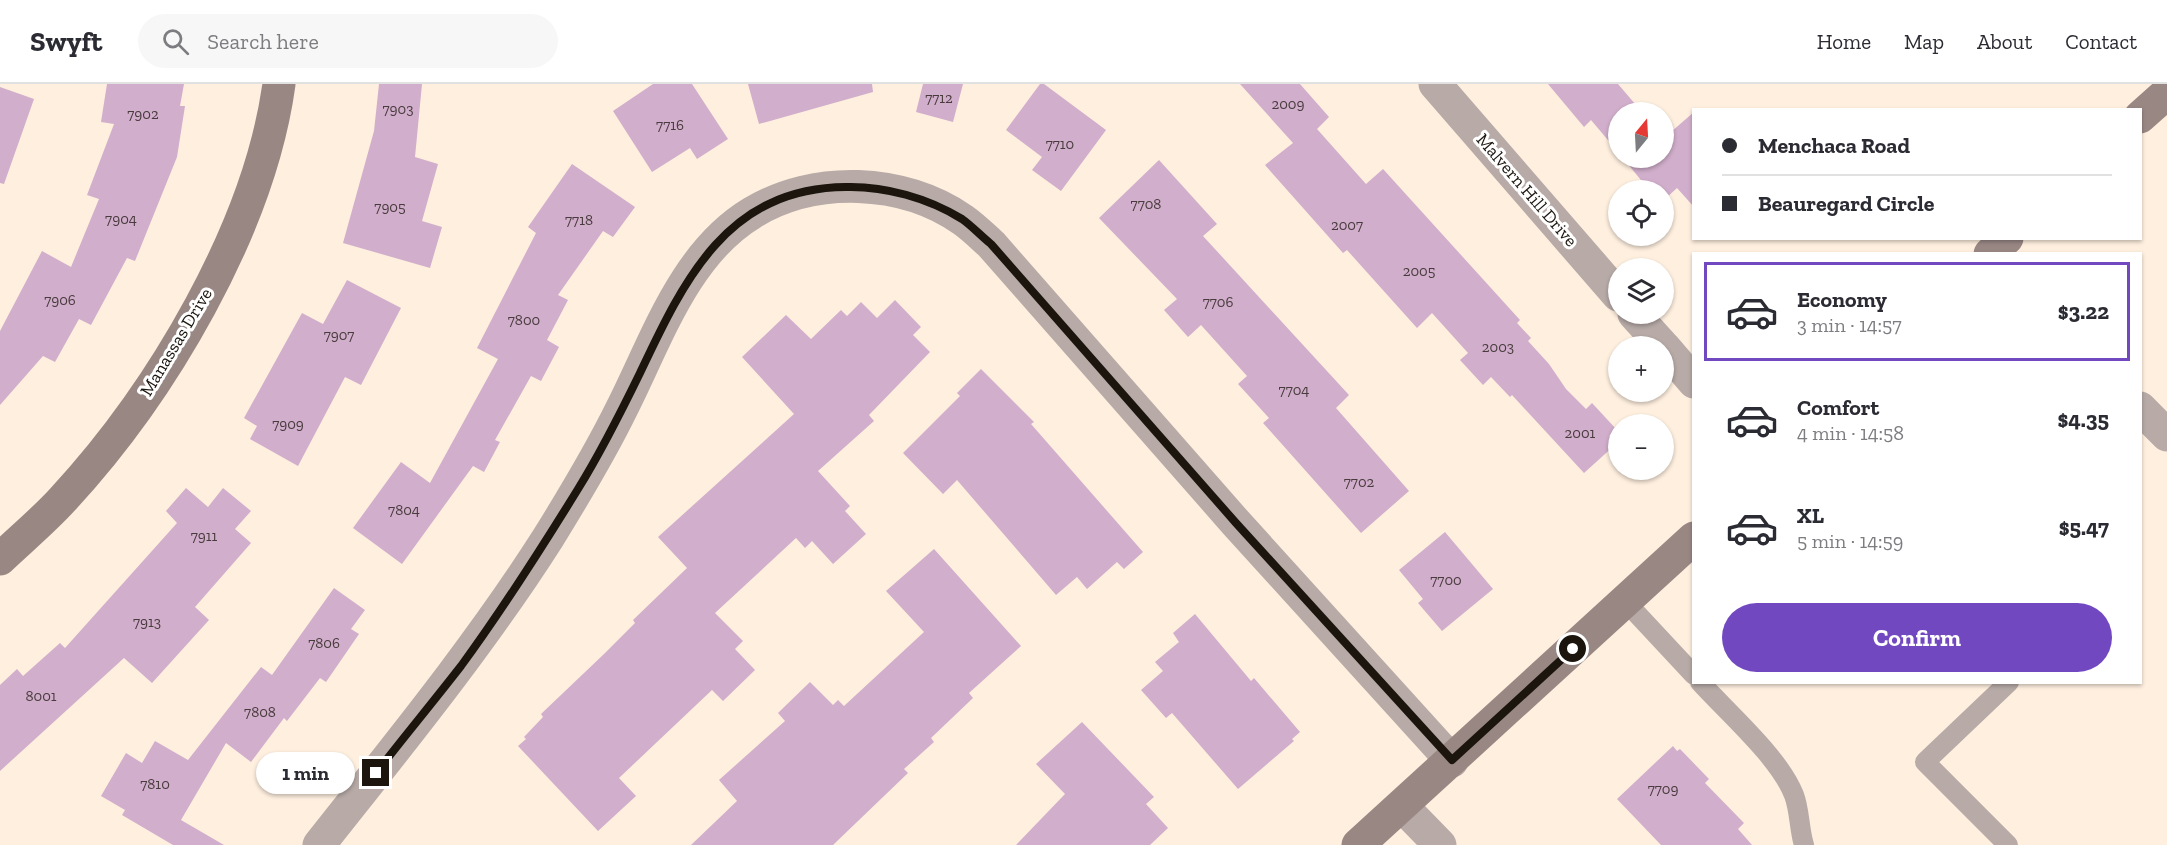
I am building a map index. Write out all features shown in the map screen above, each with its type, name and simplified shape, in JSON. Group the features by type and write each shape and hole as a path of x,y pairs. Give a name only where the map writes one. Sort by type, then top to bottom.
{"street":[{"name":"Manassas Drive","path":"0,559 62,501 99,458 146,394 181,339 234,238 253,188 279,84"},
{"name":"Malvern Hill Drive","path":"1435,84 1608,283"},
{"path":"2142,115 2167,93"},
{"path":"319,845 462,664 547,539 592,466 667,316 697,265 718,240 752,213 790,195 827,187 861,186 895,192 929,203 962,220 991,244 1229,515 1452,760"},
{"path":"1992,252 2005,240"},
{"path":"1643,324 1653,336"},
{"path":"1674,359 1692,380"},
{"path":"2142,410 2167,435"},
{"path":"1358,845 1692,540"},
{"path":"1402,806 1440,845"}],"lane":[{"path":"1625,602 1692,673"},
{"path":"1702,684 1774,763 1786,780 1795,797 1804,845"},
{"path":"2007,684 1925,762 2008,845"}],"building":[{"path":"107,84 184,84 180,106 185,106 177,157 135,261 127,258 91,325 79,319 55,362 43,356 0,405 0,331 42,251 71,267 99,199 87,195 114,124 101,122"},
{"path":"379,84 422,84 415,157 438,164 422,221 442,227 430,268 343,243 374,131"},
{"path":"653,84 692,84 728,139 697,159 690,148 652,172 613,111"},
{"path":"748,84 872,84 873,92 759,124"},
{"path":"923,84 963,84 953,122 916,112"},
{"path":"1040,84 1044,84 1106,130 1061,191 1032,170 1042,157 1006,130"},
{"path":"1240,84 1300,84 1329,117 1317,129 1366,184 1383,169 1520,320 1517,323 1531,338 1528,341 1549,364 1566,389 1586,409 1592,403 1608,420 1608,451 1584,473 1512,395 1510,397 1491,377 1483,385 1460,360 1468,353 1432,313 1417,328 1347,250 1343,253 1265,165 1293,143"},
{"path":"1548,84 1618,84 1633,102 1608,102 1608,140 1591,120 1584,127"},
{"path":"0,87 34,99 4,184 0,183"},
{"path":"1692,114 1692,205 1677,188 1674,191 1674,180 1641,180 1631,168 1674,168 1674,129"},
{"path":"1159,160 1217,224 1203,236 1349,395 1336,408 1409,491 1361,533 1263,423 1269,418 1238,384 1247,376 1201,325 1188,337 1164,310 1177,299 1099,218"},
{"path":"572,164 635,207 613,237 603,231 558,295 568,300 547,340 559,347 541,381 531,376 495,440 500,442 484,472 473,466 402,564 353,528 401,462 430,483 498,359 477,348 536,233 528,227"},
{"path":"347,280 401,308 361,385 345,377 298,466 250,439 257,426 244,418 302,313 323,324"},
{"path":"895,300 921,327 913,335 930,352 869,415 874,421 818,471 850,506 845,511 866,534 833,564 812,541 805,548 796,538 715,613 743,641 735,649 755,670 723,701 712,690 619,778 636,796 598,831 518,746 543,717 541,714 635,623 633,620 687,568 658,537 794,414 742,357 786,315 811,339 841,310 847,316 861,302 877,318"},
{"path":"981,369 1034,422 1031,424 1143,552 1124,569 1117,562 1087,589 1077,577 1056,595 957,480 943,494 903,453 960,396 957,393"},
{"path":"186,488 208,507 223,488 251,511 235,529 251,543 195,607 209,620 152,683 124,658 0,771 0,685 17,669 23,676 60,643 65,648 177,523 166,511"},
{"path":"1445,532 1493,589 1442,631 1418,603 1423,599 1399,570"},
{"path":"934,549 1021,646 969,693 973,698 931,738 934,742 904,769 908,773 833,845 691,845 737,801 719,780 785,721 778,713 810,682 833,705 838,700 844,706 924,632 886,591"},
{"path":"334,588 365,610 351,629 359,634 326,682 320,678 287,721 284,718 251,762 226,743 181,820 224,845 173,845 122,815 125,810 101,796 126,753 142,763 155,741 188,760 261,667 272,675"},
{"path":"1195,614 1251,681 1254,678 1300,732 1292,739 1294,741 1238,789 1172,713 1166,718 1141,690 1163,671 1155,662 1179,642 1173,633"},
{"path":"1082,722 1154,797 1146,804 1168,828 1150,845 1016,845 1065,794 1036,764"},
{"path":"1673,746 1677,751 1680,749 1709,779 1705,783 1744,823 1738,829 1752,845 1661,845 1617,799"}],"route":[{"path":"376,773 462,664 547,539 592,466 667,316 697,265 718,240 752,213 790,195 827,187 861,186 895,192 929,203 962,220 991,244 1236,523 1392,697 1452,760 1573,649"}]}
